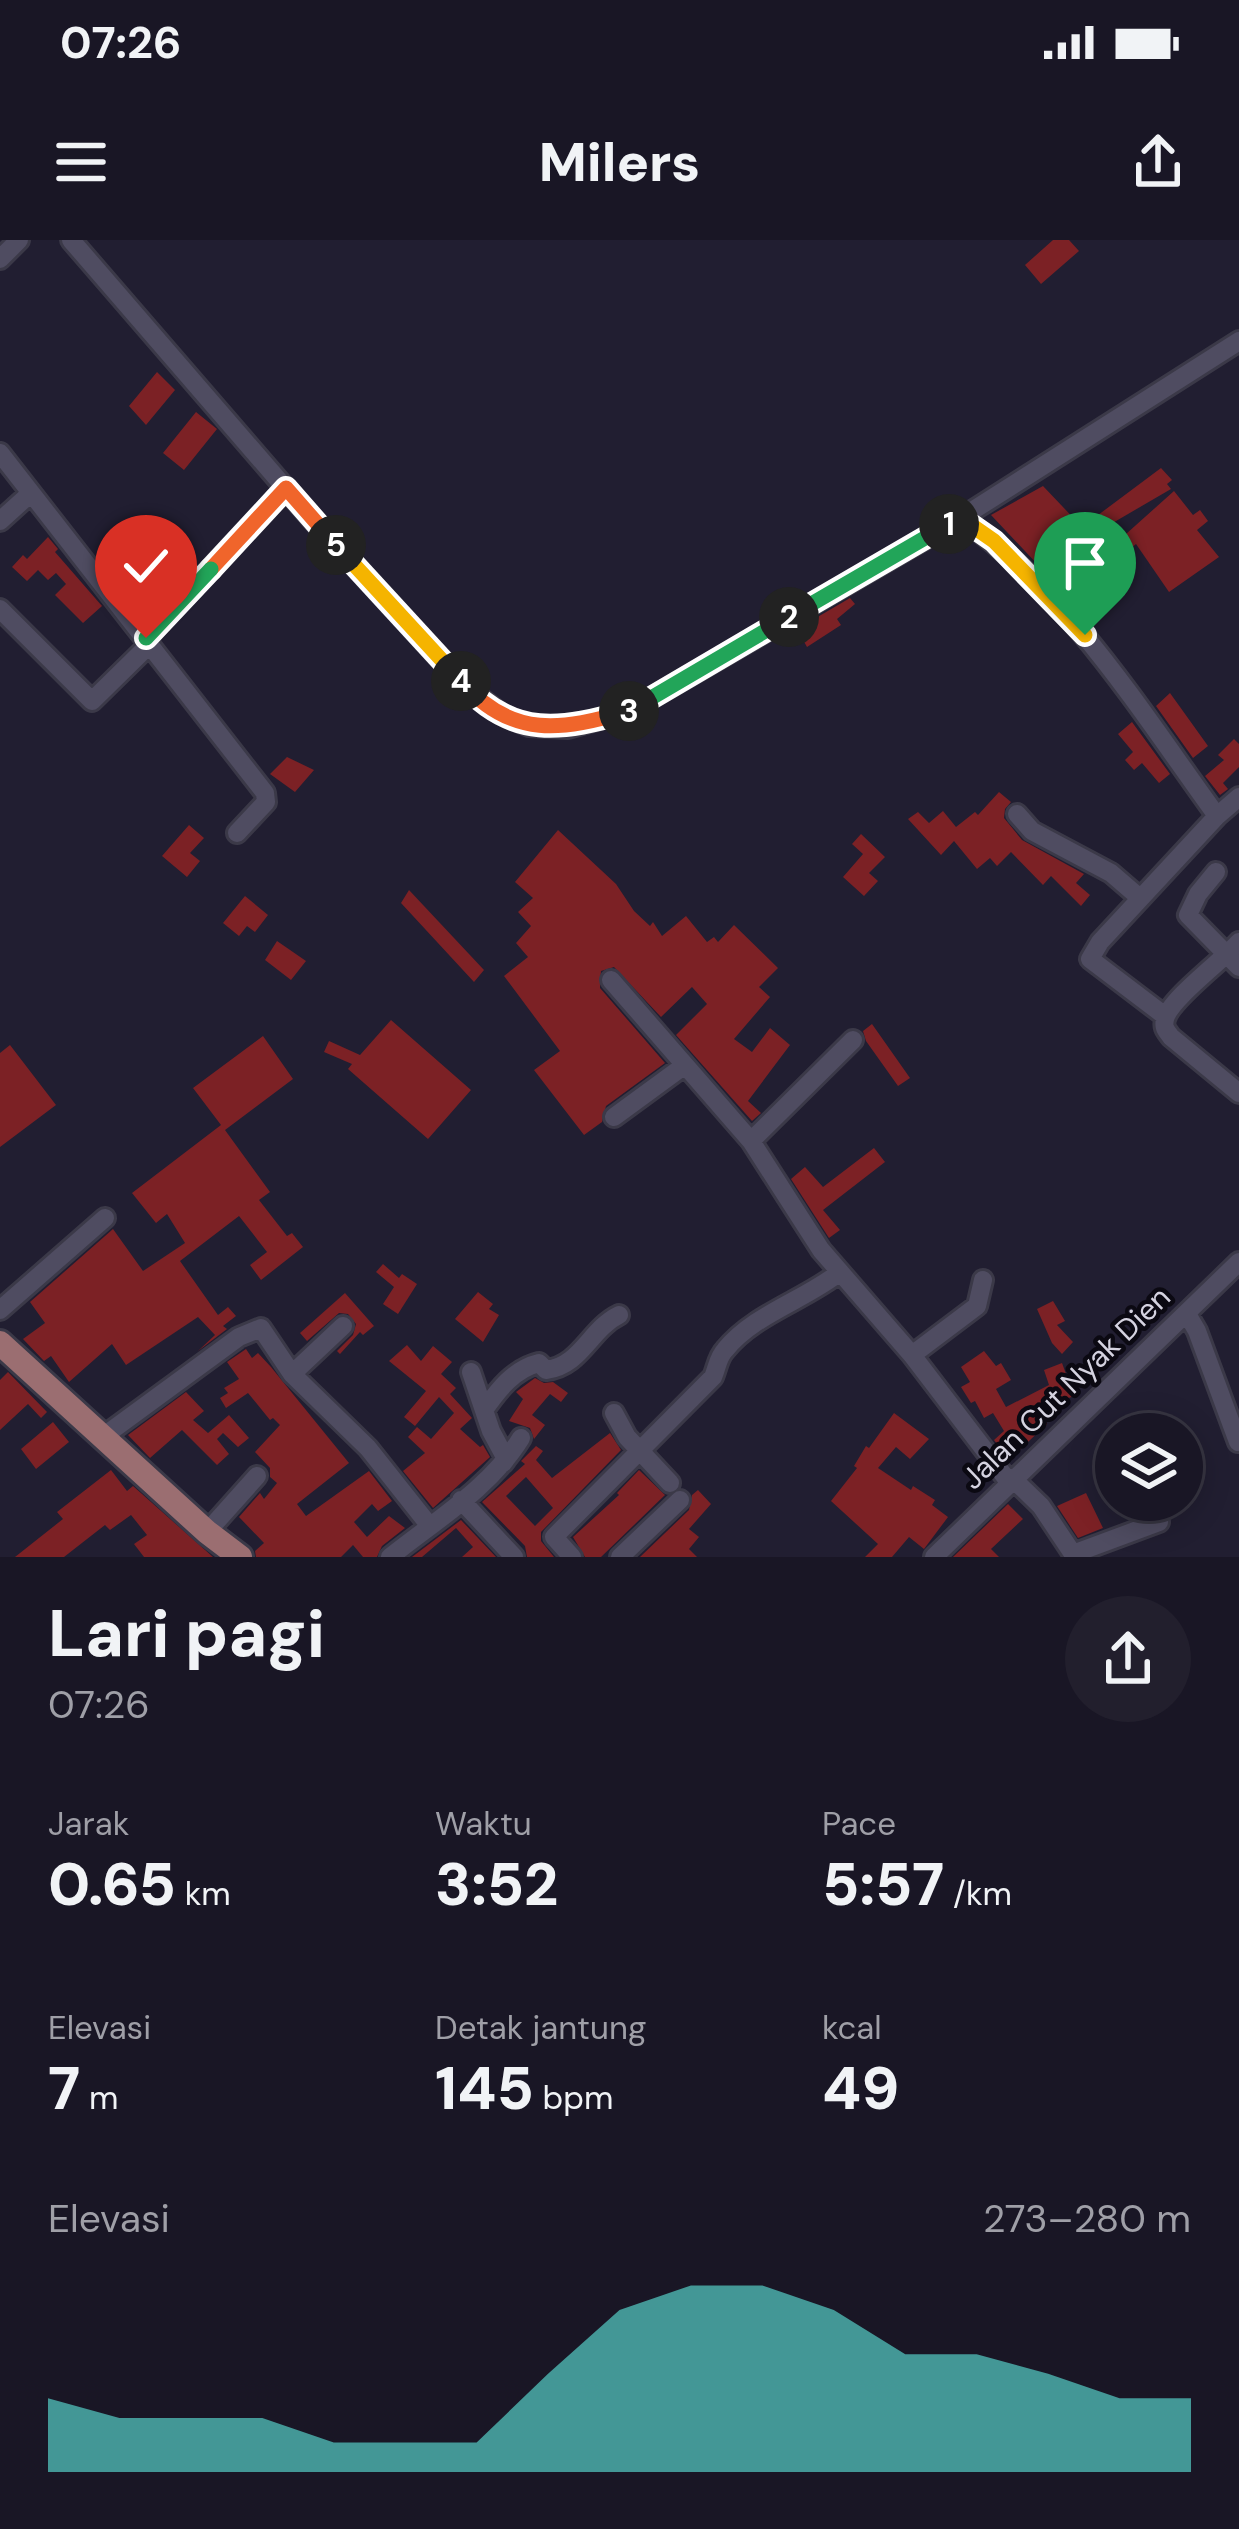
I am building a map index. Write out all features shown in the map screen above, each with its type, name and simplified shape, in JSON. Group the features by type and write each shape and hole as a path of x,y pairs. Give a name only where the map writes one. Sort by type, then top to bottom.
{"main road":[{"path":"2,1349 240,1557"}],"street":[{"path":"0,259 19,240"},
{"path":"71,240 467,688 501,714 529,726 568,728 629,711 961,518 1239,341"},
{"path":"0,453 267,796 237,833"},
{"path":"0,610 92,701 286,488"},
{"path":"0,521 31,493"},
{"path":"961,518 994,541 1085,635 1216,816"},
{"path":"1165,1016 1090,962 1100,942 1239,797"},
{"path":"1017,814 1032,831 1111,874 1140,898"},
{"path":"1216,872 1198,893 1188,915 1235,955 1195,981 1165,1016 1164,1027 1239,1093"},
{"path":"610,980 751,1141 808,1231 1011,1480 1041,1506 1073,1554 1159,1522"},
{"path":"751,1141 853,1040"},
{"path":"614,1117 686,1065"},
{"path":"0,1310 105,1218"},
{"name":"Jalan Cut Nyak Dien","path":"934,1557 1239,1262"},
{"path":"572,1557 554,1537 713,1377 720,1356 735,1340 840,1272"},
{"path":"912,1354 976,1306 983,1280"},
{"path":"484,1410 496,1391 519,1372 538,1363 546,1370 557,1369 583,1351 604,1322 619,1315"},
{"path":"1180,1319 1190,1319 1197,1331 1238,1442"},
{"path":"292,1374 344,1326"},
{"path":"104,1436 254,1328 264,1331 292,1374 368,1448 429,1526"},
{"path":"471,1372 506,1459 503,1462"},
{"path":"614,1413 675,1492 620,1557"},
{"path":"390,1557 503,1462 520,1438"},
{"path":"207,1532 257,1476"},
{"path":"461,1500 514,1557"}],"building":[{"path":"1053,240 1069,240 1079,251 1041,284 1025,265"},
{"path":"157,372 175,390 146,425 129,406"},
{"path":"196,412 217,429 184,470 163,453"},
{"path":"1161,468 1172,480 1167,484 1171,489 1092,535 1107,551 1174,491 1193,515 1200,510 1208,521 1197,530 1219,557 1169,592 1136,544 1098,577 1085,558 1056,584 991,515 1043,486 1082,527"},
{"path":"48,537 58,549 55,552 102,606 83,623 55,595 66,584 56,573 48,580 38,570 27,581 12,567"},
{"path":"850,598 855,604 837,619 841,625 807,647 797,629"},
{"path":"1170,693 1208,746 1193,758 1156,706"},
{"path":"1132,722 1170,774 1159,783 1142,763 1134,770 1125,760 1133,752 1118,734"},
{"path":"1234,739 1239,744 1239,767 1223,783 1228,789 1220,795 1205,776 1224,760 1218,755"},
{"path":"287,757 314,770 295,792 270,774"},
{"path":"999,792 1011,802 1004,818 1022,840 1084,874 1076,883 1090,895 1081,906 1051,876 1043,885 1011,852 997,866 990,858 977,869 954,841 941,855 908,819 918,812 929,823 943,811 956,827 975,812 978,815"},
{"path":"189,825 204,838 190,853 200,861 187,877 162,856"},
{"path":"558,830 662,936 686,916 707,942 714,937 718,942 734,925 778,968 759,987 770,997 734,1039 752,1052 770,1028 790,1045 748,1101 761,1113 752,1121 676,1035 707,1004 692,987 661,1017 614,967 601,971 600,988 665,1063 606,1106 602,1122 584,1135 534,1070 560,1051 504,976 528,957 516,943 531,926 518,912 533,898 515,882"},
{"path":"861,834 885,857 869,873 878,881 864,896 843,877 863,854 852,844"},
{"path":"409,890 484,970 474,982 401,903"},
{"path":"245,896 268,915 255,932 247,926 239,936 223,923"},
{"path":"277,941 306,961 291,980 265,960"},
{"path":"391,1020 471,1090 428,1139 348,1069 352,1064 324,1052 329,1041 360,1055"},
{"path":"872,1024 910,1078 898,1086 866,1041 863,1031"},
{"path":"263,1036 293,1079 225,1130 270,1192 259,1200 287,1236 292,1233 303,1247 261,1280 250,1265 267,1252 239,1216 180,1261 218,1315 228,1307 236,1316 223,1326 227,1329 198,1351 215,1335 198,1317 126,1365 112,1344 69,1382 51,1356 44,1361 23,1339 45,1323 30,1302 113,1229 143,1271 185,1243 167,1214 156,1223 132,1193 221,1125 193,1088"},
{"path":"10,1045 56,1105 0,1147 0,1053"},
{"path":"874,1148 885,1162 823,1210 840,1230 829,1238 791,1179 805,1167 823,1187"},
{"path":"383,1264 399,1278 402,1274 417,1284 398,1314 383,1304 394,1287 376,1272"},
{"path":"478,1292 499,1315 483,1342 455,1319"},
{"path":"345,1293 374,1326 363,1335 360,1332 340,1354 337,1351 353,1335 356,1324 348,1314 339,1313 307,1341 300,1333"},
{"path":"1053,1301 1065,1321 1057,1325 1073,1342 1062,1354 1037,1309"},
{"path":"407,1345 421,1361 433,1346 452,1362 441,1374 456,1388 450,1394 472,1418 460,1429 483,1445 490,1457 433,1508 403,1471 425,1453 408,1437 417,1427 431,1439 454,1413 439,1397 415,1426 404,1417 426,1391 389,1361"},
{"path":"246,1349 252,1358 258,1353 271,1367 349,1463 297,1504 306,1516 369,1471 392,1501 378,1511 372,1504 354,1522 367,1537 389,1516 405,1528 382,1546 377,1557 363,1557 353,1545 341,1557 256,1557 255,1551 264,1543 239,1517 260,1493 264,1499 277,1483 255,1452 280,1425 248,1393 226,1408 220,1398 228,1393 224,1388 239,1379 227,1362"},
{"path":"984,1351 996,1366 1001,1363 1011,1380 996,1389 1006,1407 1049,1385 1044,1370 1062,1363 1074,1396 1039,1409 1047,1424 1009,1460 994,1440 1004,1431 993,1413 984,1418 961,1387 970,1382 961,1367"},
{"path":"8,1372 47,1412 41,1418 28,1404 0,1430 0,1380"},
{"path":"535,1378 553,1382 568,1393 561,1402 550,1394 532,1415 545,1425 534,1439 530,1428 509,1421 523,1399 516,1392"},
{"path":"186,1392 204,1411 193,1420 208,1433 229,1415 249,1438 238,1447 223,1433 217,1439 229,1454 217,1465 182,1430 150,1458 128,1435"},
{"path":"894,1413 929,1439 910,1459 896,1447 878,1468 935,1500 932,1505 948,1517 924,1549 909,1537 892,1557 865,1557 878,1544 831,1501"},
{"path":"53,1422 69,1442 36,1469 21,1449"},
{"path":"610,1433 621,1450 541,1532 541,1541 554,1557 527,1557 525,1546 482,1502 525,1464 521,1461 536,1446 543,1451 536,1460 552,1478","holes":["526,1477 553,1508 535,1526 506,1496"]},
{"path":"111,1470 127,1491 133,1486 213,1557 144,1557 134,1544 147,1535 131,1515 110,1530 105,1525 64,1557 15,1557 63,1519 57,1512"},
{"path":"639,1470 665,1495 601,1557 585,1557 573,1537"},
{"path":"698,1490 711,1504 689,1529 699,1537 689,1549 697,1557 640,1557 689,1510"},
{"path":"1086,1493 1095,1521 1103,1528 1078,1538 1057,1506"},
{"path":"1008,1504 1023,1519 991,1549 999,1557 953,1557"},
{"path":"461,1520 496,1557 462,1557 473,1547 456,1528 422,1557 412,1557"}],"route":[{"path":"146,638 286,488 467,688 501,714 529,726 568,728 629,711 961,518 994,541 1085,635"}]}
